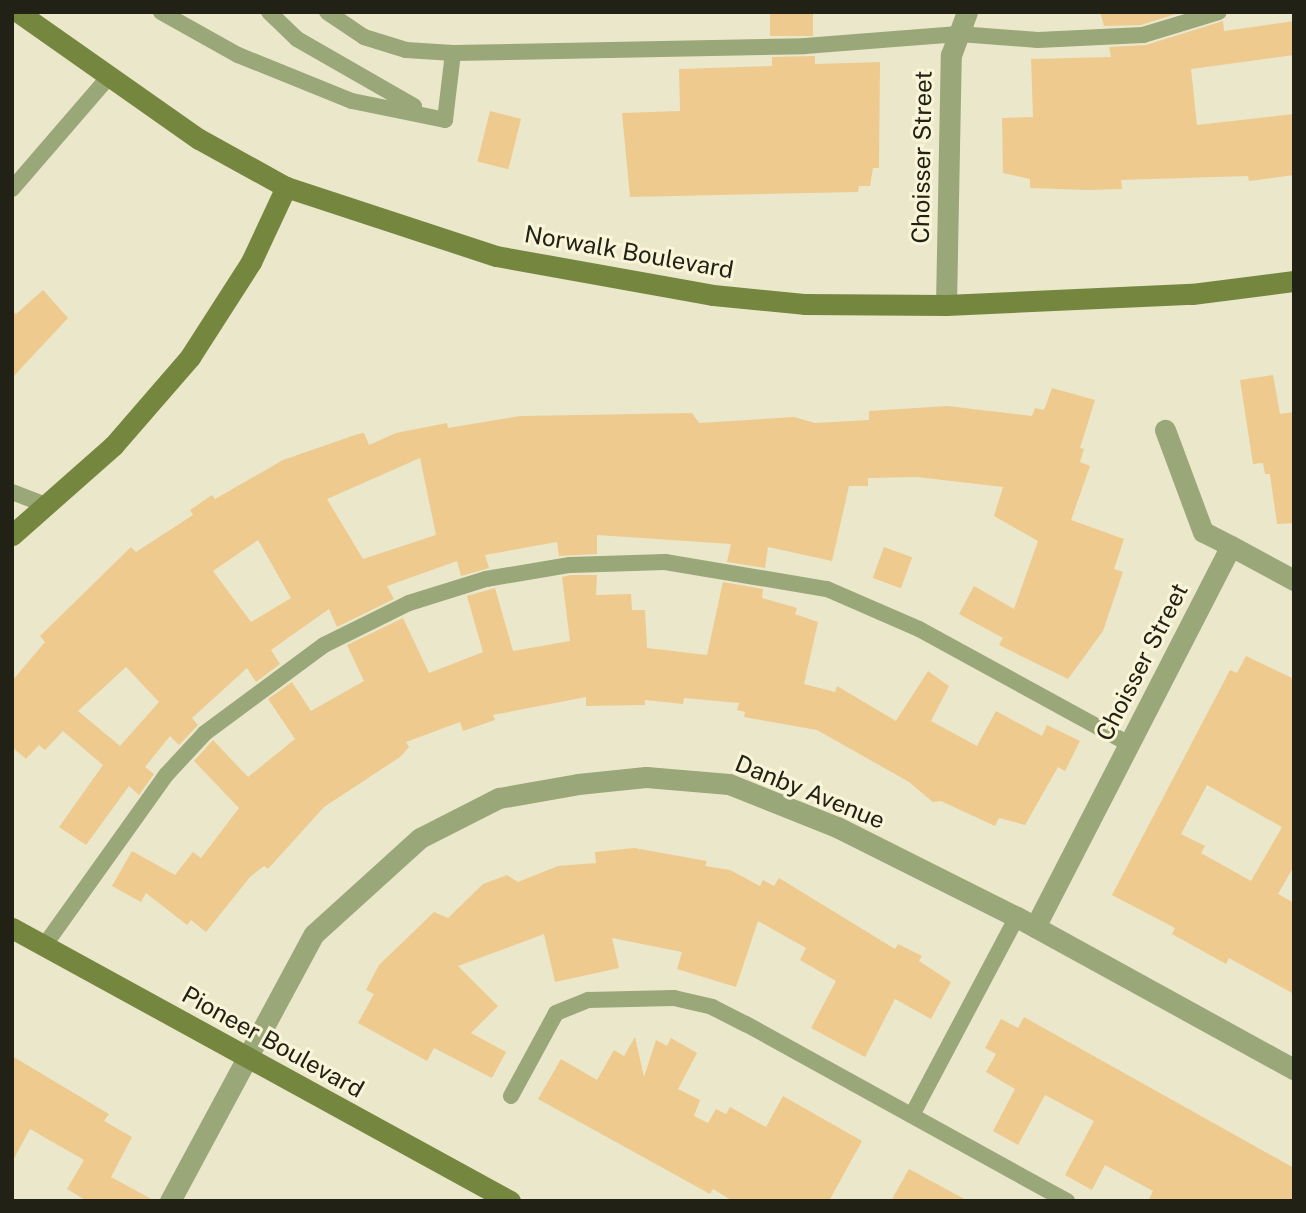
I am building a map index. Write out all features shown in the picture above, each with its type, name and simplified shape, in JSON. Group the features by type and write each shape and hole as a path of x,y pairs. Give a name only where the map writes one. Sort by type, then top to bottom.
{"main road":[{"name":"Norwalk Boulevard","path":"18,12 107,79 286,187 496,256 713,295 804,304 946,305 1192,294 1294,281"},
{"path":"12,535 113,446 190,357 251,262 286,187"},
{"name":"Pioneer Boulevard","path":"12,928 510,1201"}],"street":[{"name":"Choisser Street","path":"946,305 945,138 951,55 967,12"},
{"path":"1165,430 1203,532 1294,580"},
{"name":"Choisser Street","path":"1026,922 1129,744 1231,546"},
{"name":"Danby Avenue","path":"170,1201 314,934 420,838 499,798 646,777 729,783 837,827 1026,922 1294,1069"}],"lane":[{"path":"161,12 237,55 352,101 445,120"},
{"path":"269,12 297,39 338,65 445,120"},
{"path":"327,12 364,37 405,50 453,53 805,46 959,34 1038,40 1143,36 1219,12"},
{"path":"445,120 453,53"},
{"path":"12,189 107,79"},
{"path":"12,492 46,505"},
{"path":"44,946 166,775 205,733 324,645 409,603 486,579 570,565 665,562 827,589 919,629 1129,744"},
{"path":"912,1115 1026,922"},
{"path":"511,1096 555,1013 588,1000 674,998 712,1007 1068,1201"}],"building":[{"path":"770,12 813,12 813,36 770,36"},
{"path":"1100,12 1182,12 1141,25 1104,26"},
{"path":"1223,21 1224,31 1294,21 1294,55 1191,69 1197,125 1294,114 1294,175 1249,181 1248,176 1121,180 1122,189 1089,190 1030,188 1030,179 1003,173 1002,118 1033,117 1031,59 1111,57 1109,47 1146,45"},
{"path":"815,56 815,64 880,62 879,168 873,168 870,186 859,186 858,192 630,197 622,113 680,111 679,69 772,66 772,57"},
{"path":"490,111 521,119 508,169 477,161"},
{"path":"43,290 68,318 12,378 12,311 16,314"},
{"path":"1273,375 1280,414 1294,412 1294,523 1277,524 1270,474 1265,474 1263,463 1253,464 1240,380"},
{"path":"1052,388 1095,400 1080,448 1084,449 1080,462 1090,466 1071,520 1124,539 1114,569 1123,572 1103,631 1068,679 999,645 1003,638 959,614 974,586 1014,609 1038,541 994,516 1003,487 917,477 868,478 868,486 849,486 832,561 768,547 765,568 727,562 731,544 597,535 597,554 559,556 557,542 485,555 489,568 461,576 457,561 387,586 394,599 337,627 329,609 271,650 280,664 256,682 247,668 192,718 198,725 179,745 170,736 145,767 154,774 139,795 129,786 86,845 59,827 103,765 63,731 45,750 39,745 26,759 12,747 12,681 45,642 40,636 131,547 136,552 193,515 190,510 212,495 215,499 283,460 358,434 364,433 369,445 396,433 447,423 448,428 520,416 692,413 699,423 794,417 815,423 869,420 869,411 947,406 1032,416 1035,408 1044,410","holes":["420,458 436,535 363,559 327,499","258,540 291,598 251,622 213,571","126,667 159,702 120,746 78,711"]},
{"path":"884,547 912,557 901,588 873,578"},
{"path":"597,575 596,595 631,594 632,610 645,610 647,648 707,655 723,582 763,589 762,598 797,608 795,614 818,622 804,684 835,692 837,686 896,721 928,671 949,686 931,721 977,746 996,711 1042,736 1047,725 1080,741 1065,771 1058,767 1025,825 999,818 995,826 941,801 933,802 909,782 817,730 744,717 745,712 737,710 739,703 684,698 683,704 645,700 645,705 586,706 586,697 493,715 495,720 463,731 460,722 406,742 409,747 400,757 324,807 268,869 264,866 250,877 206,932 191,920 187,925 146,893 141,902 112,886 132,851 175,875 193,852 201,858 239,808 194,761 213,740 248,777 295,739 268,699 292,682 311,711 364,681 347,645 403,618 429,673 483,652 467,596 495,588 513,651 570,641 562,577"},
{"path":"1246,656 1294,679 1294,866 1278,894 1294,903 1294,994 1229,958 1226,964 1172,934 1175,928 1112,895 1230,670 1237,673","holes":["1207,785 1282,827 1251,881 1201,853 1205,846 1181,834"]},
{"path":"634,848 707,861 705,866 730,870 760,886 763,880 774,886 779,878 895,949 898,944 922,956 919,961 951,982 931,1019 895,999 865,1057 811,1028 836,981 800,960 806,948 758,921 736,987 677,969 682,952 612,938 619,968 555,982 544,934 458,966 498,1006 471,1033 506,1052 492,1078 434,1048 427,1061 358,1023 374,994 366,990 379,965 434,912 448,918 483,884 507,875 518,882 558,866 596,863 595,852"},
{"path":"1024,1017 1294,1168 1294,1201 1148,1201 1153,1191 1105,1165 1092,1190 1065,1175 1094,1121 1045,1095 1018,1145 993,1131 1015,1089 986,1072 996,1054 985,1048 1001,1019 1018,1028"},
{"path":"635,1037 644,1077 656,1040 667,1046 671,1038 697,1053 678,1089 700,1100 694,1116 708,1123 716,1109 726,1114 730,1107 766,1127 783,1096 862,1141 829,1201 733,1201 713,1189 710,1194 538,1099 561,1059 597,1080 614,1050 624,1056"},
{"path":"12,1056 109,1114 104,1121 132,1137 111,1177 155,1201 87,1201 67,1189 84,1160 30,1129 12,1162"},
{"path":"909,1169 968,1201 891,1201"}]}
